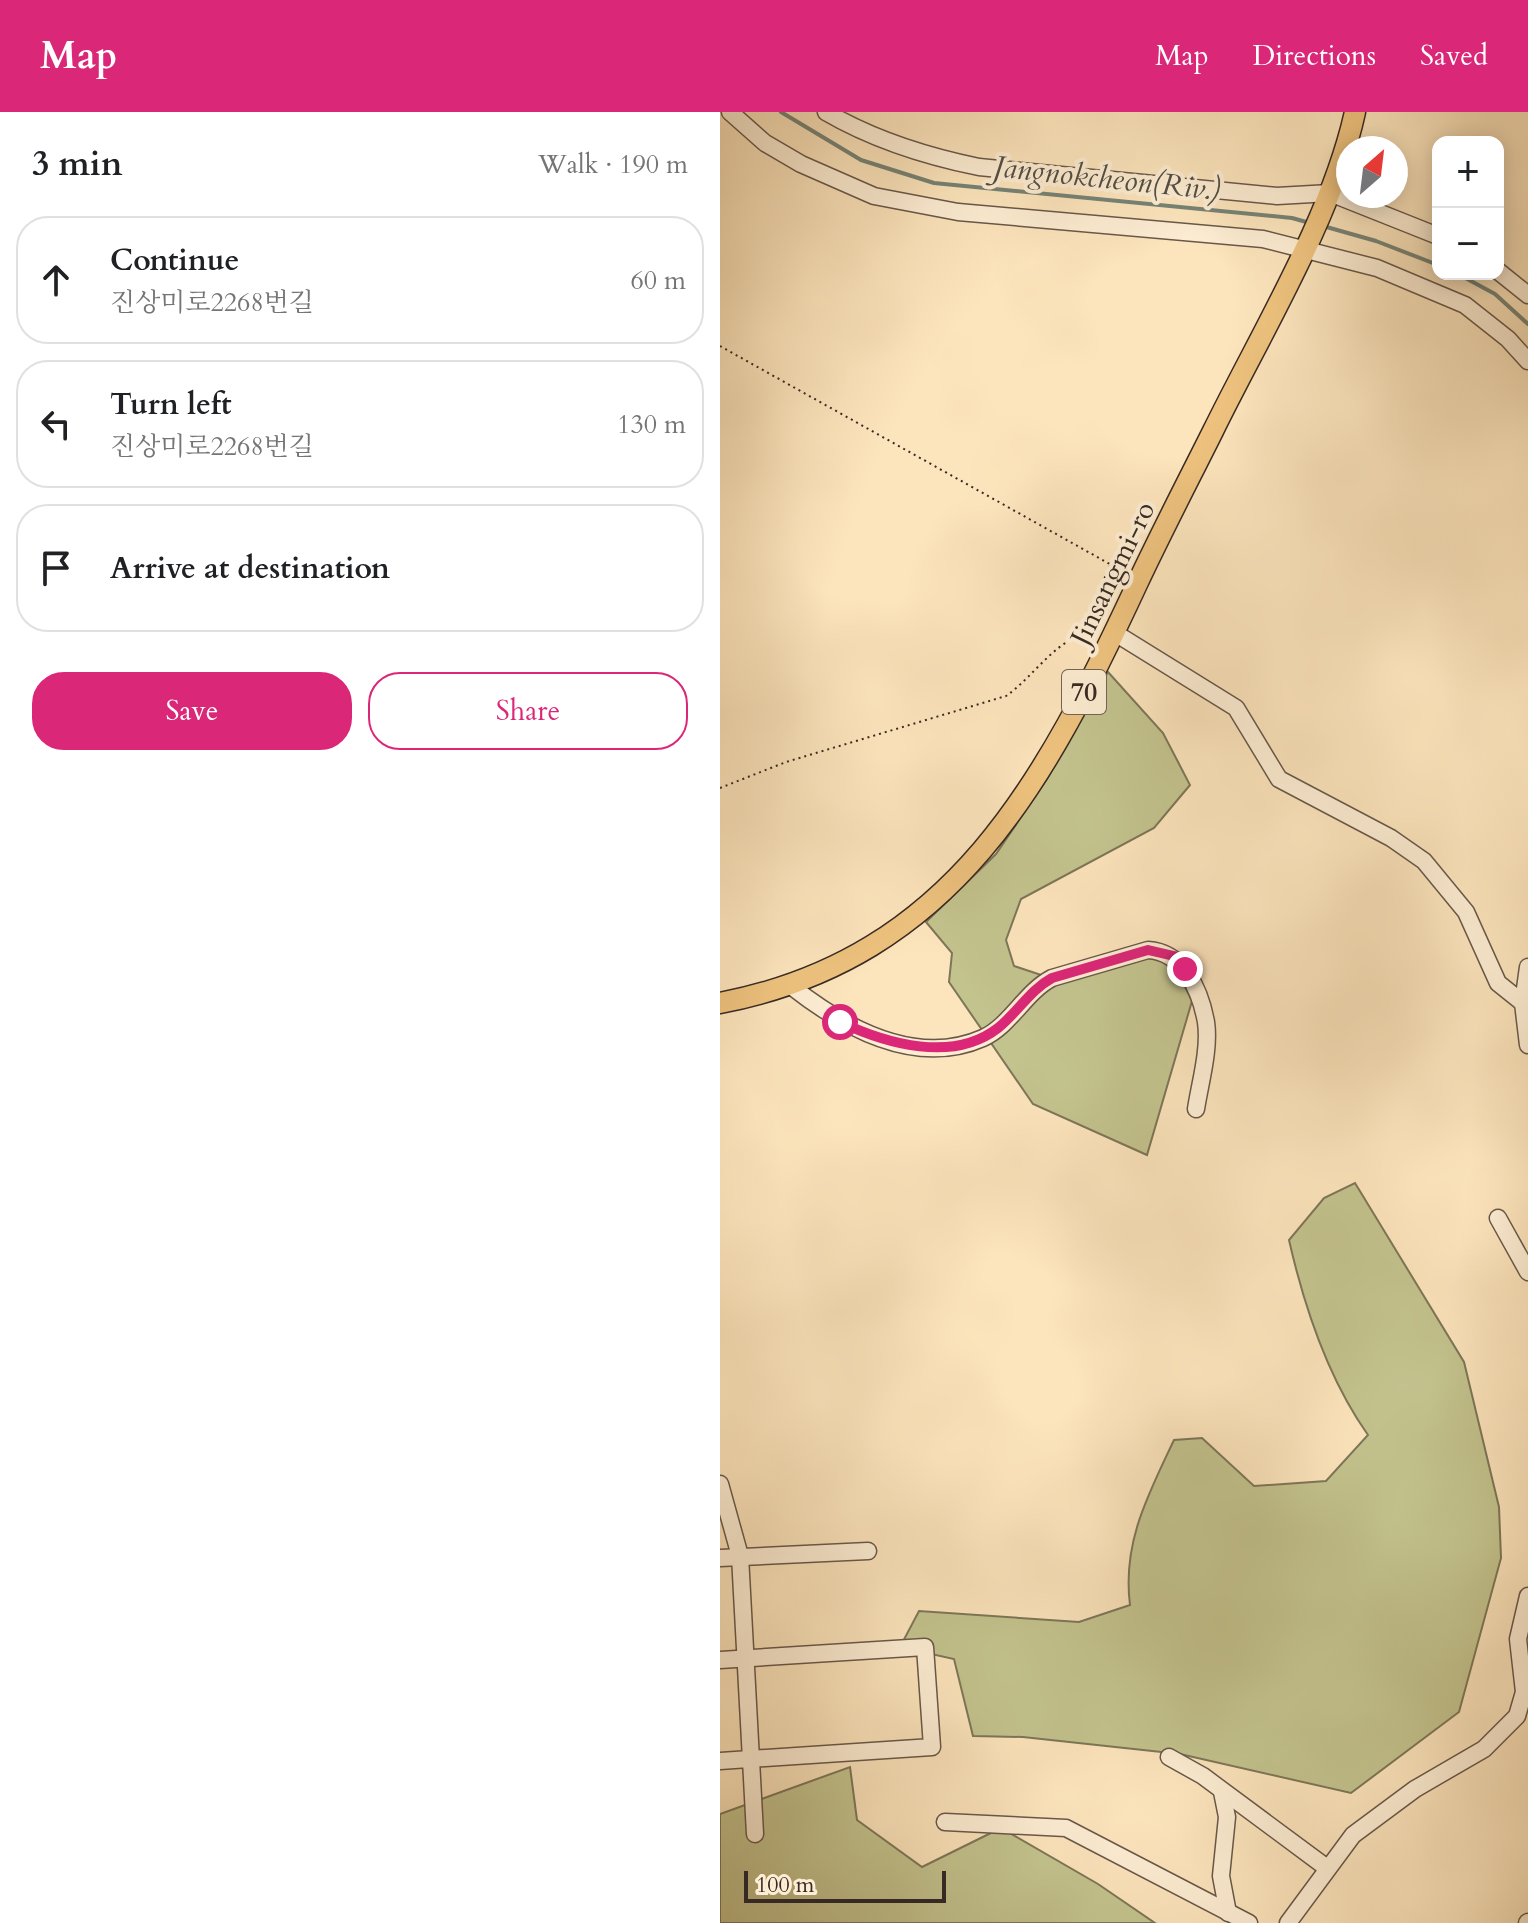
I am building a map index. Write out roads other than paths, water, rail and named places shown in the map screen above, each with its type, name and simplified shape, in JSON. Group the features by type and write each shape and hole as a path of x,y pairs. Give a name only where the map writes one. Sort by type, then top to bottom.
{"main road":[{"name":"70","path":"1304,247 1328,198 1355,112"},
{"name":"Jinsangmi-ro","path":"720,1003 791,986 879,943 927,907 978,856 1032,786 1115,633 1304,247"}],"street":[{"path":"730,112 765,143 801,164 874,196 958,212 1263,239 1377,268 1440,292 1486,320 1528,361"},
{"path":"826,112 896,145 979,167 1277,196 1328,198 1432,234"},
{"path":"1504,276 1528,295"},
{"path":"1115,633 1236,708 1279,779 1391,838 1424,861 1466,912 1498,983 1523,1003"},
{"path":"791,986 840,1022 867,1035 891,1042 937,1047 984,1038 1001,1026 1040,984 1052,978 1148,950 1159,951 1174,956 1185,969 1206,1022 1196,1109"},
{"path":"1528,967 1523,1003 1528,1045"},
{"path":"1498,1218 1528,1272"},
{"path":"720,1484 740,1556 755,1834"},
{"path":"720,1558 868,1551"},
{"path":"1288,1923 1353,1835 1381,1812 1484,1749 1517,1716 1524,1692 1518,1639 1528,1596"},
{"path":"720,1660 925,1647 932,1747 720,1761"},
{"path":"1169,1757 1327,1868"},
{"path":"1222,1792 1227,1817 1221,1876 1228,1913"},
{"path":"945,1822 1066,1828 1249,1923"}],"waterway":[{"name":"Jangnokcheon(Riv.)","path":"781,112 861,160 934,183 1292,218 1310,223"},
{"name":"Jangnokcheon(Riv.)","path":"1323,226 1376,241 1432,263"},
{"name":"Jangnokcheon(Riv.)","path":"1469,280 1495,294 1528,324"}]}
